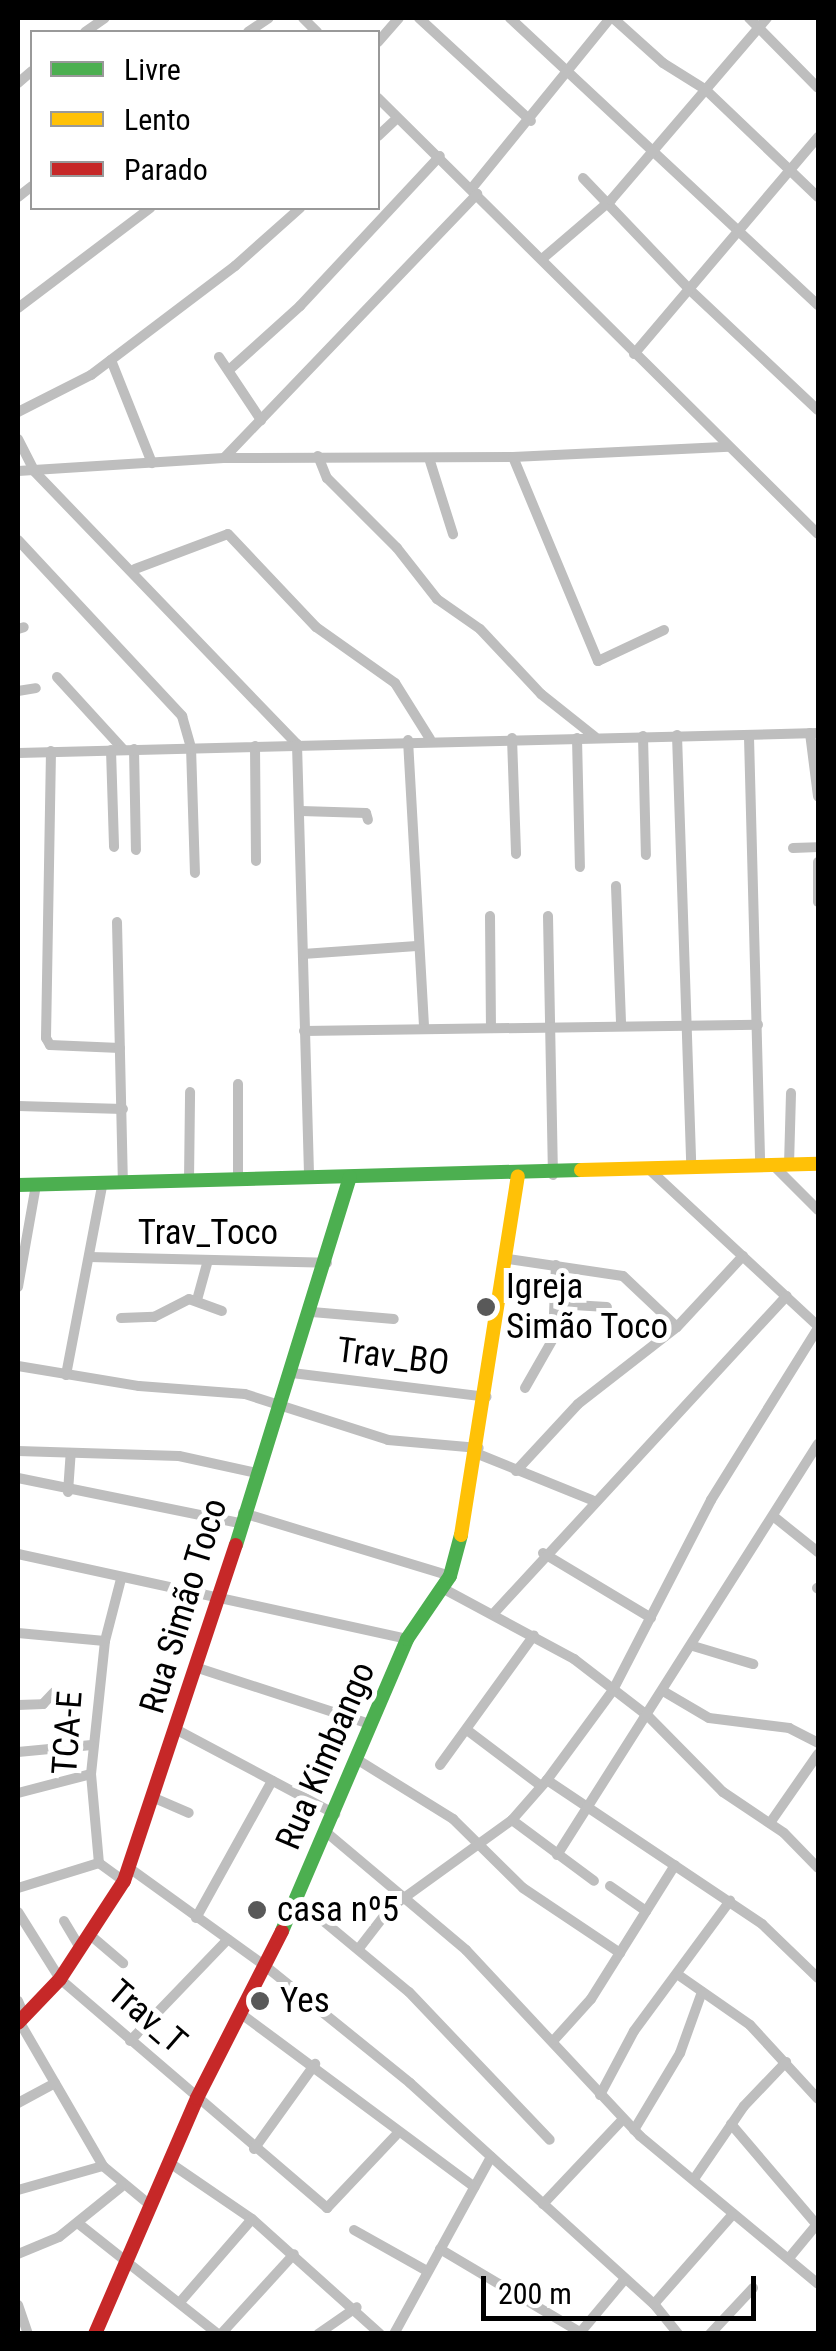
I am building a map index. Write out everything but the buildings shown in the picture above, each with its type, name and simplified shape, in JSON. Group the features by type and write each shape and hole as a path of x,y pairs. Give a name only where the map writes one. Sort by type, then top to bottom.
{"street":[{"path":"380,40 400,18"},
{"path":"420,18 530,121"},
{"path":"510,18 818,305"},
{"path":"224,458 475,191 609,18 663,64 706,90 818,197"},
{"path":"542,259 611,200 706,90 758,20 818,88"},
{"path":"380,100 817,530"},
{"path":"380,134 396,119"},
{"path":"634,354 818,137"},
{"path":"229,370 300,306 440,156"},
{"path":"584,178 611,200 690,290 818,410"},
{"path":"18,308 147,210"},
{"path":"18,412 111,360 298,210"},
{"path":"220,357 261,420"},
{"path":"111,360 152,463"},
{"path":"18,439 34,471 135,569 297,744 309,1178"},
{"path":"18,471 224,458 513,457 729,447"},
{"path":"318,456 326,478 397,548 436,599 480,629 541,694 595,737"},
{"path":"513,457 598,661 664,630"},
{"path":"430,458 454,534"},
{"path":"135,569 228,534 316,627 395,683 430,739"},
{"path":"18,540 168,697 186,724 195,873"},
{"path":"57,677 123,749 136,850"},
{"path":"18,691 36,688"},
{"path":"18,752 430,739 814,733 818,796"},
{"path":"678,735 691,1168"},
{"path":"643,736 646,855"},
{"path":"749,737 758,1025 774,1165 818,1210"},
{"path":"512,738 516,854"},
{"path":"577,738 580,868"},
{"path":"408,740 424,1028"},
{"path":"255,746 256,861"},
{"path":"114,846 123,749"},
{"path":"50,751 46,1038 50,1045 120,1048"},
{"path":"301,810 366,813 368,820"},
{"path":"793,848 818,847"},
{"path":"818,862 818,902"},
{"path":"616,886 621,1024"},
{"path":"490,916 491,1027"},
{"path":"548,916 552,1175"},
{"path":"117,922 123,1181"},
{"path":"303,954 417,946"},
{"path":"304,1032 621,1024 758,1025"},
{"path":"238,1084 238,1180"},
{"path":"188,1180 190,1092"},
{"path":"774,1165 791,1092"},
{"path":"18,1106 123,1110"},
{"path":"18,1185 518,1176 818,1164"},
{"path":"360,1947 404,1898 512,1820 613,1690 711,1500 818,1327 650,1171"},
{"name":"Rua Kimbango","path":"95,2334 197,2098 298,1900 407,1640 447,1583 479,1451 518,1176"},
{"name":"Rua Simão Toco","path":"20,2015 60,1979 126,1874 178,1731 216,1598 312,1312 350,1177"},
{"path":"66,1375 103,1181"},
{"path":"18,1287 36,1185"},
{"path":"516,1471 578,1404 677,1327 743,1256"},
{"name":"Trav_Toco","path":"89,1257 327,1263"},
{"path":"508,1259 629,1278 677,1327"},
{"path":"197,1300 208,1260"},
{"path":"525,1388 553,1339 556,1266"},
{"path":"495,1612 592,1500 786,1296"},
{"path":"121,1318 154,1317 197,1300 222,1311"},
{"path":"556,1304 607,1306"},
{"path":"312,1312 394,1319"},
{"path":"18,1366 66,1375 246,1394 388,1440 479,1451 516,1471 592,1500"},
{"name":"Trav_BO","path":"292,1373 487,1397"},
{"path":"557,1855 818,1444"},
{"path":"18,1450 180,1456 257,1473"},
{"path":"68,1492 71,1453"},
{"path":"18,1478 68,1492 242,1518 447,1583 534,1635 648,1716 724,1792 770,1823 818,1868"},
{"path":"773,1516 818,1552"},
{"path":"18,1554 407,1640"},
{"path":"543,1554 651,1618"},
{"name":"TCA-E","path":"100,1862 92,1746 105,1640 121,1579"},
{"path":"18,1632 105,1640"},
{"path":"440,1765 534,1635"},
{"path":"693,1646 753,1664"},
{"path":"198,1668 372,1725"},
{"path":"663,1691 709,1718 789,1728 818,1743"},
{"path":"18,1705 43,1704 54,1692"},
{"path":"467,1730 730,1901 818,1978"},
{"path":"178,1731 335,1814"},
{"path":"18,1752 92,1746"},
{"path":"770,1823 818,1754"},
{"path":"358,1760 479,1841 523,1888 620,1953"},
{"path":"18,1793 91,1774"},
{"path":"196,1918 272,1781"},
{"path":"152,1797 188,1813"},
{"path":"512,1820 594,1880"},
{"path":"326,1832 404,1898 554,2040 634,2130 818,2284"},
{"path":"18,1888 100,1862 196,1918 264,1964 491,2157 654,2304 678,2334"},
{"path":"554,2040 620,1953 676,1865"},
{"path":"610,1886 646,1912"},
{"path":"298,1900 360,1947 550,2140"},
{"path":"600,2095 634,2032 730,1901"},
{"name":"Trav_T","path":"18,1912 60,1979 254,2149 331,2208 396,2135"},
{"path":"64,1921 80,1948"},
{"path":"90,1934 122,1962"},
{"path":"130,2041 228,1940"},
{"path":"676,1974 750,2025 818,2099"},
{"path":"634,2130 680,2053 702,1992"},
{"path":"240,2013 314,2064 396,2135 474,2187"},
{"path":"20,2015 103,2166 121,2187 151,2206"},
{"path":"694,2180 731,2124 786,2062"},
{"path":"254,2149 314,2064"},
{"path":"18,2103 55,2083"},
{"path":"543,2204 623,2119"},
{"path":"731,2124 818,2224 789,2258"},
{"path":"394,2334 491,2157"},
{"path":"170,2162 252,2219 358,2307 380,2334"},
{"path":"18,2190 103,2166"},
{"path":"18,2254 79,2224 121,2187"},
{"path":"654,2304 733,2214"},
{"path":"180,2302 252,2219"},
{"path":"79,2224 220,2334 294,2254"},
{"path":"354,2230 428,2271"},
{"path":"440,2249 579,2333 625,2279"},
{"path":"710,2334 753,2288"},
{"path":"18,2305 28,2334"},
{"path":"318,2334 358,2307"}],"traffic: fast":[{"path":"18,1185 581,1170"},
{"path":"236,1545 350,1177"},
{"path":"282,1931 407,1639 450,1576 461,1535"}],"traffic: slow":[{"path":"581,1170 818,1164"},
{"path":"461,1535 518,1176"}],"traffic: jam":[{"path":"18,2023 60,1979 124,1881 236,1545"},
{"path":"95,2334 197,2098 282,1931"}],"place":[{"name":"Igreja Simão Toco","path":"486,1307"},
{"name":"casa nº5","path":"257,1910"},
{"name":"Yes","path":"260,2001"}]}
